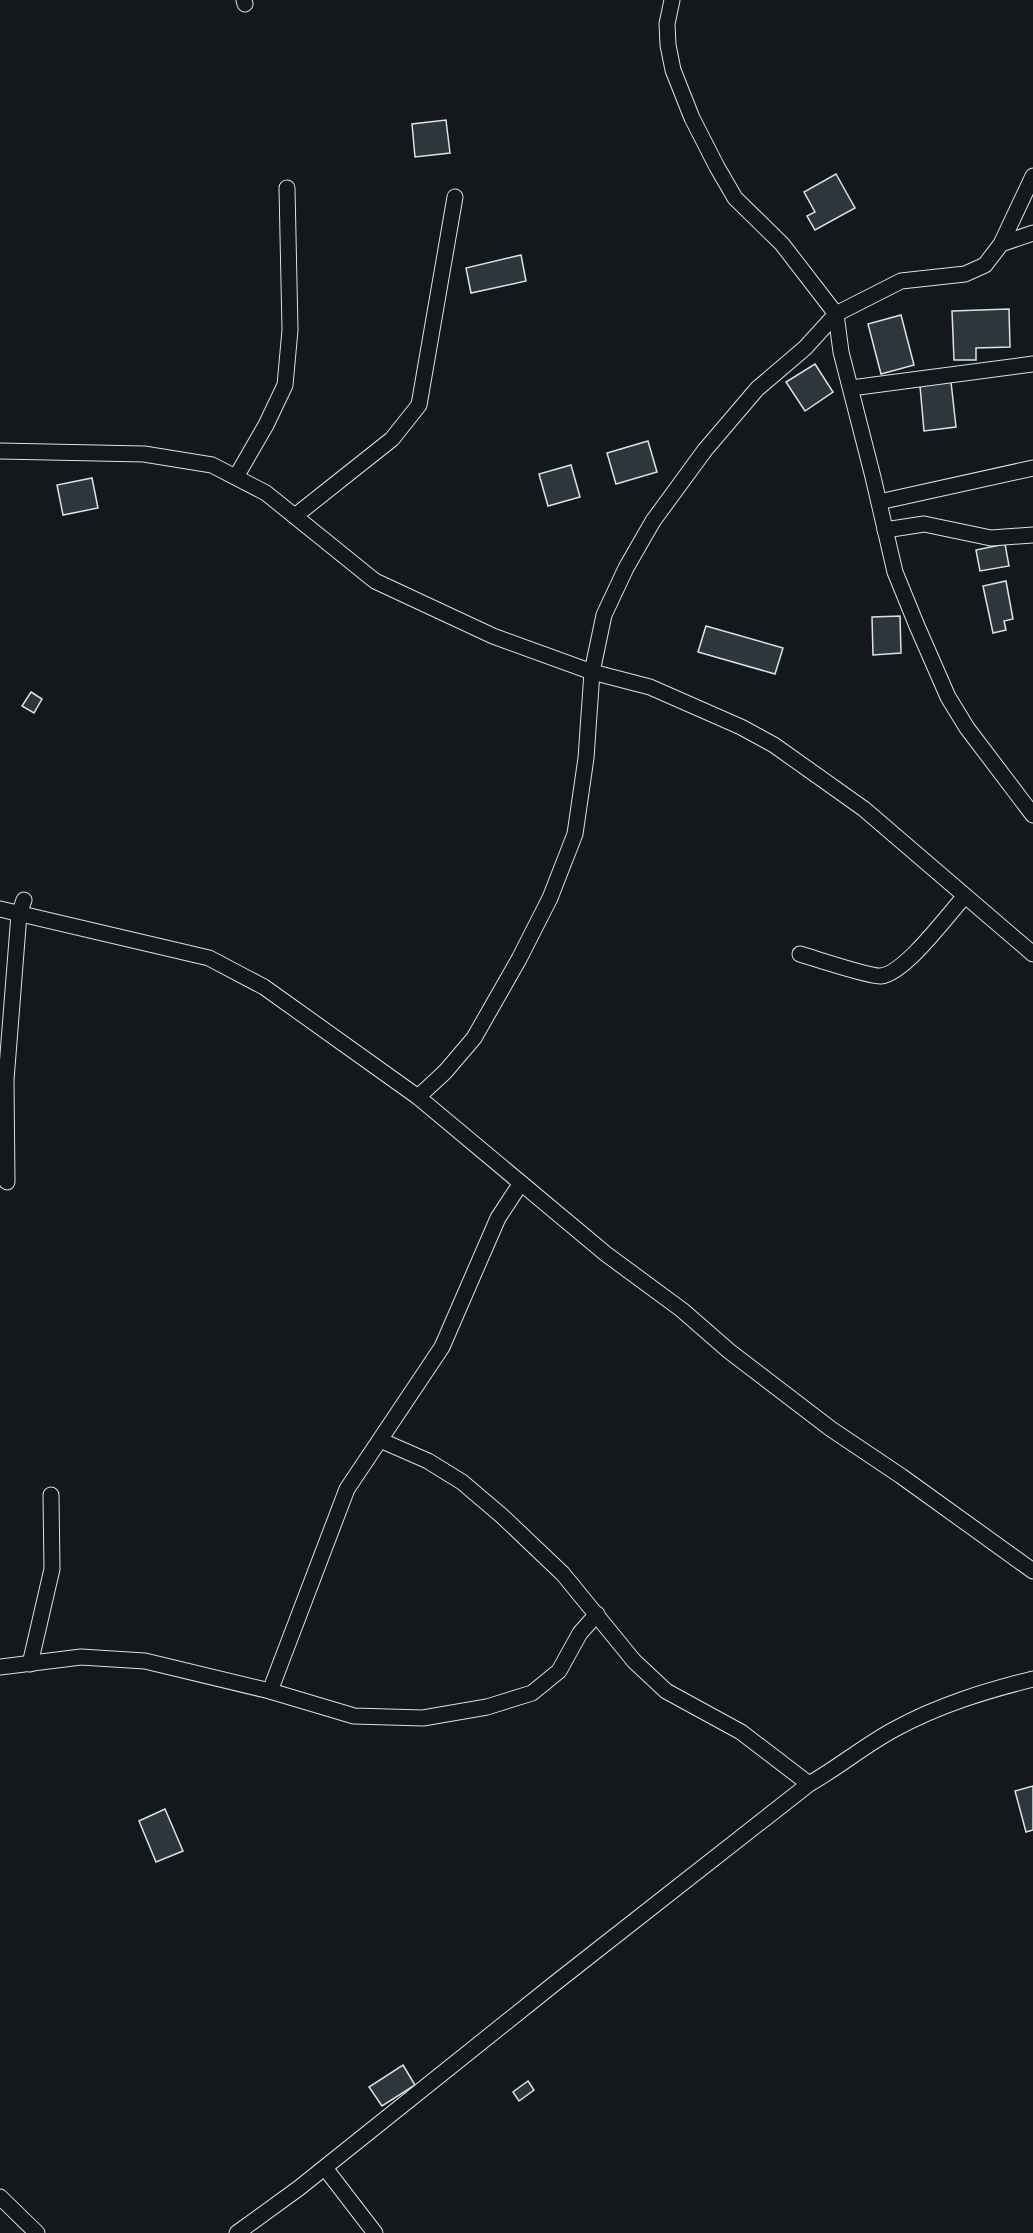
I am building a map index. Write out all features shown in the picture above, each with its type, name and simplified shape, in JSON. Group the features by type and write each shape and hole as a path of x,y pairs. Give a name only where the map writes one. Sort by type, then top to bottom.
{"street":[{"path":"672,0 667,24 673,70 692,118 717,167 735,198 782,244 836,314 841,352 879,502 894,572 948,697 967,728 1033,815"},
{"path":"418,1097 445,1072 474,1038 519,959 550,898 575,834 586,758 592,672 604,615 626,568 653,521 705,450 757,389 805,348 836,314 901,281 965,274 986,265 1001,244 1033,176"},
{"path":"236,477 266,425 285,385 290,330 287,188"},
{"path":"295,516 392,440 419,405 455,197"},
{"path":"1001,244 1033,233"},
{"path":"851,388 1033,364"},
{"path":"0,451 144,454 212,465 266,493 375,581 493,636 592,672 650,687 741,727 774,745 864,809 1033,954"},
{"path":"879,502 1033,468"},
{"path":"885,530 924,524 991,538 1033,535"},
{"path":"800,954 879,976 893,971 914,954 964,897"},
{"path":"8,1182 6,1080 21,907"},
{"path":"0,909 21,907 209,958 264,987 418,1097 606,1254 682,1310 729,1351 831,1429 901,1476 1033,1571"},
{"path":"270,1691 347,1489 442,1347 498,1218 521,1183"},
{"path":"380,1440 428,1461 462,1482 562,1574 634,1661 666,1691 741,1732 810,1784"},
{"path":"30,1664 52,1569 51,1495"},
{"path":"0,1667 81,1657 145,1661 270,1691 354,1716 423,1718 487,1707 532,1693 559,1671 580,1633 597,1614"},
{"path":"237,2233 325,2168 554,1984 810,1784 893,1730 943,1705 1033,1679"},
{"path":"325,2168 375,2233"},
{"path":"0,2197 37,2233"}],"building":[{"path":"446,120 450,153 415,157 412,124"},
{"path":"836,174 855,208 815,230 807,216 815,212 804,192"},
{"path":"521,255 526,281 471,293 466,268"},
{"path":"1009,309 1010,347 976,348 976,360 954,360 952,311"},
{"path":"901,315 914,365 881,374 868,324"},
{"path":"815,364 833,392 805,411 786,382"},
{"path":"951,382 956,427 924,431 920,386"},
{"path":"648,441 657,472 616,484 607,453"},
{"path":"571,465 580,497 548,506 539,474"},
{"path":"92,478 98,508 63,515 57,485"},
{"path":"1005,544 1009,566 980,571 976,550"},
{"path":"1006,581 1013,619 1004,621 1006,630 993,633 983,586"},
{"path":"900,616 901,653 873,655 872,617"},
{"path":"706,626 783,648 775,674 698,652"},
{"path":"31,692 42,699 34,713 22,706"},
{"path":"1033,1786 1033,1830 1026,1832 1015,1791"},
{"path":"165,1809 183,1851 156,1862 139,1821"},
{"path":"403,2065 415,2085 382,2106 369,2087"},
{"path":"528,2081 534,2090 519,2101 513,2092"}]}
